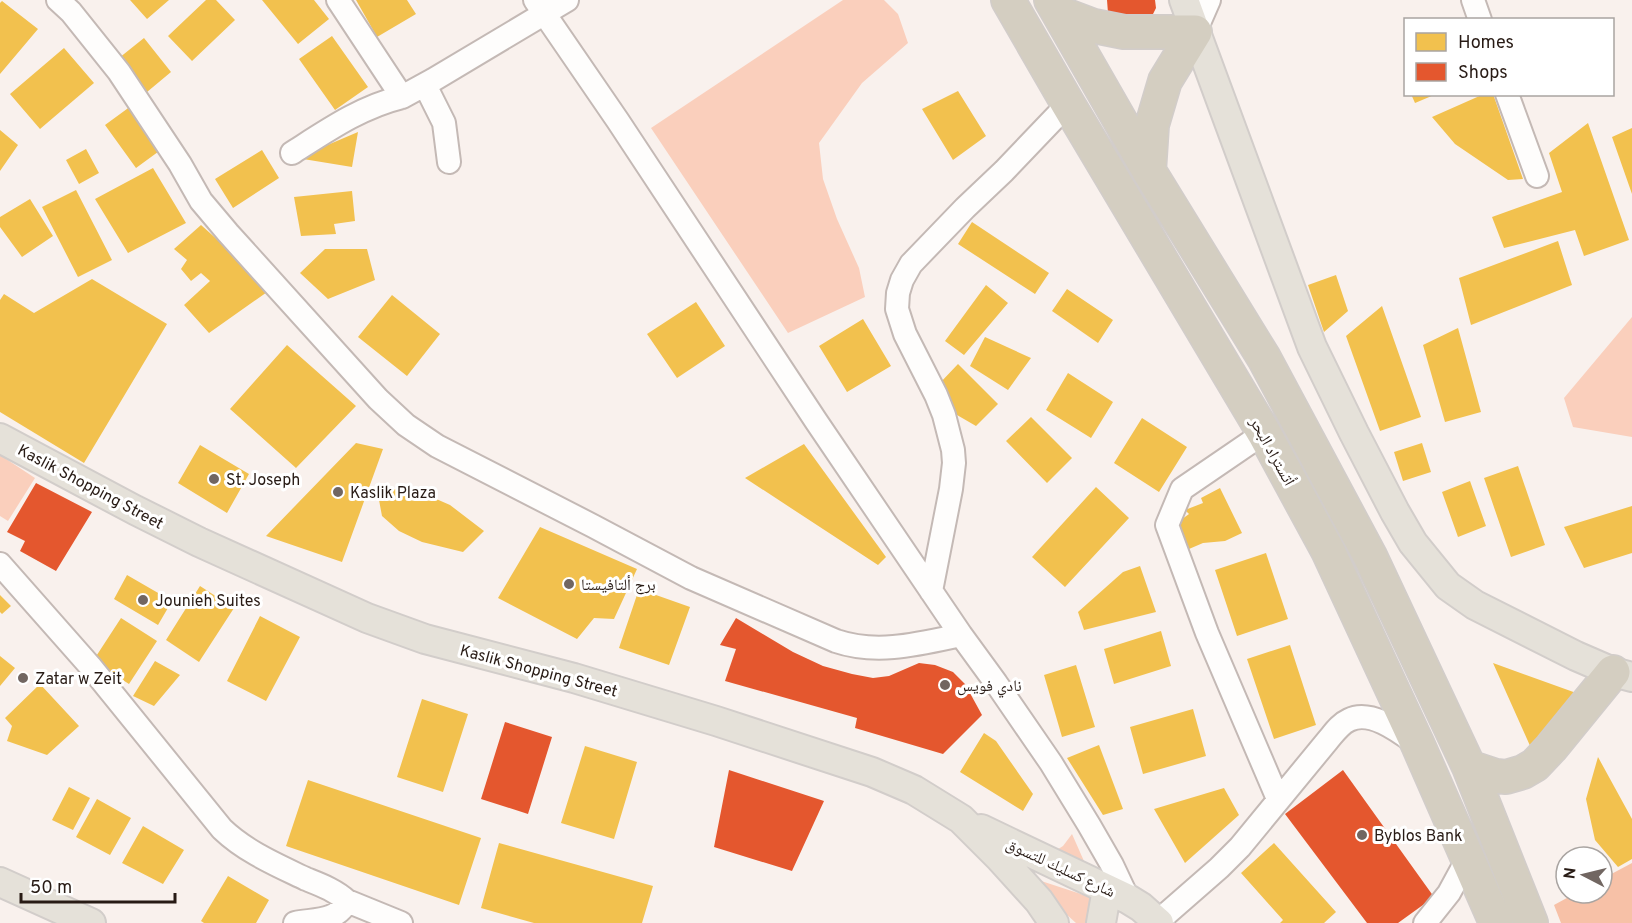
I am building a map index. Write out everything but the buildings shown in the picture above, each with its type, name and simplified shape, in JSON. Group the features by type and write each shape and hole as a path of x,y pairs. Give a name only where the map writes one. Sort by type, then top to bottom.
{"highway":[{"name":"أتستراد البحر","path":"1008,1 1264,433 1328,551 1418,745 1496,923"},
{"path":"1055,6 1094,26 1124,32 1195,32"},
{"path":"1055,6 1149,171 1264,358 1370,556 1469,767 1532,923"},
{"path":"1149,171 1152,125 1165,81 1195,32"},
{"path":"1469,767 1506,777 1523,772 1535,765 1622,675"}],"main road":[{"path":"1184,0 1312,346 1358,442 1413,543 1448,586 1475,605 1566,651 1622,675"},
{"name":"Kaslik Shopping Street","path":"0,438 199,542 367,618 425,639 574,678 716,721 872,772 914,790 961,819 1016,875 1039,901 1054,923"},
{"name":"شارع كسليك للتسوق","path":"961,819 1142,907 1158,922"},
{"path":"0,882 91,923"},
{"path":"1101,923 1117,894"}],"street":[{"path":"58,0 71,12 119,72 180,164 201,201 378,399 406,425 437,446 691,578 836,641 873,648 906,645 961,635"},
{"path":"338,0 402,96"},
{"path":"292,153 358,112 425,85 539,6 567,0"},
{"path":"1195,32 1209,0"},
{"path":"1473,0 1479,18"},
{"path":"539,6 618,121 816,421 1051,763 1089,825 1117,894"},
{"path":"425,85 444,123 449,162"},
{"path":"1508,96 1537,176"},
{"path":"931,591 951,489 953,450 936,395 905,334 897,309 898,293 902,279 911,264 1068,105"},
{"path":"1264,433 1182,489 1167,525 1207,633 1278,800"},
{"path":"0,564 90,666 222,829 242,846 283,868 337,892 347,901 401,923"},
{"path":"1158,922 1240,847 1328,740 1349,720 1366,717 1375,719 1418,745"},
{"path":"1425,923 1449,893 1468,858"},
{"path":"296,923 330,918 339,912 347,901"}],"shaded area":[{"path":"843,0 884,0 898,14 908,43 862,83 819,143 823,179 837,219 859,268 865,297 788,333 651,128"},
{"path":"1632,317 1632,437 1573,427 1564,398"},
{"path":"0,455 35,478 8,521 0,516"},
{"path":"1072,834 1091,877 1049,855 1063,846"},
{"path":"1632,863 1632,923 1561,923 1554,905 1614,905 1614,873"},
{"path":"1023,875 1090,897 1091,923 1076,923"}],"place":[{"name":"St. Joseph","path":"214,479"},
{"name":"Kaslik Plaza","path":"338,492"},
{"name":"برج ألتافيستا","path":"569,584"},
{"name":"Jounieh Suites","path":"143,600"},
{"name":"Zatar w Zeit","path":"23,678"},
{"name":"نادي فويس","path":"945,685"},
{"name":"Byblos Bank","path":"1362,835"}]}
